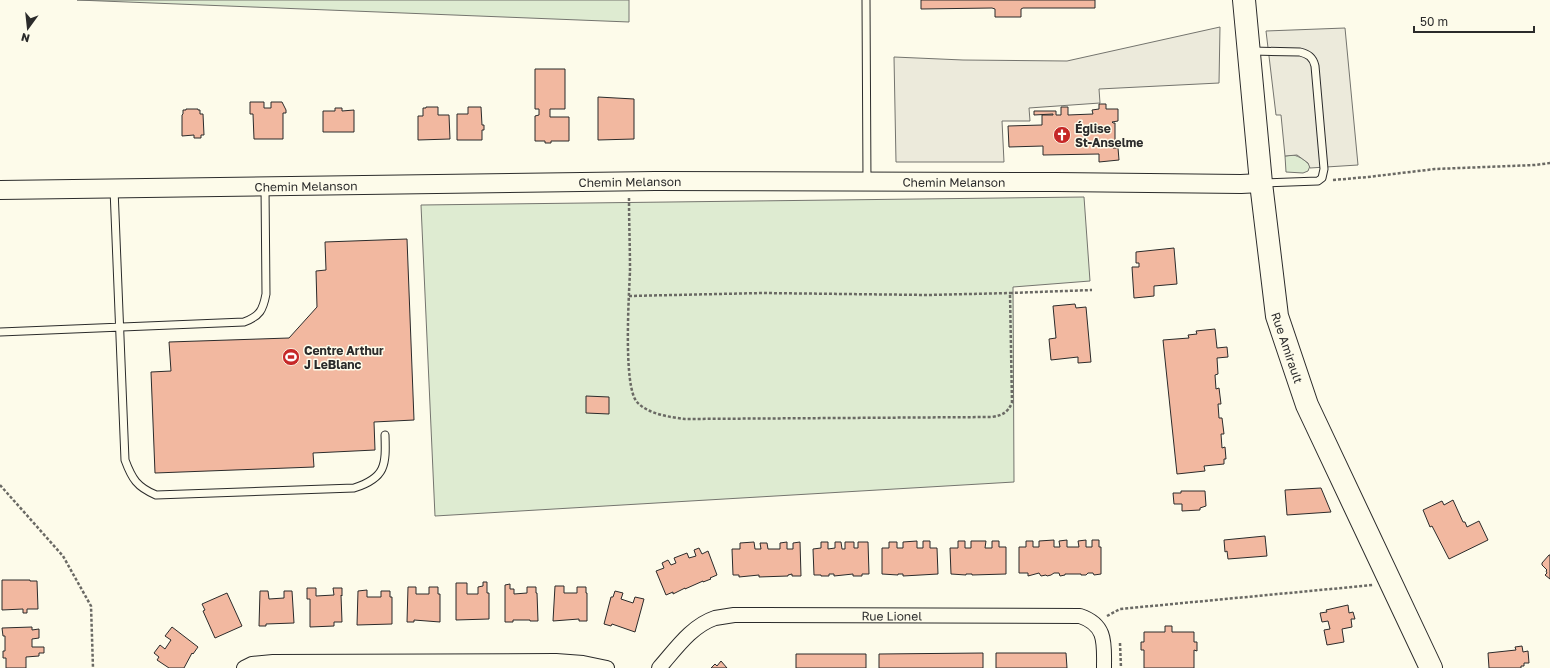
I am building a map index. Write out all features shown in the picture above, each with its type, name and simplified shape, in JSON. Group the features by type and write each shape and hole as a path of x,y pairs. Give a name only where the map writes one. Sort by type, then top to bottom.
{"main road":[{"name":"Rue Amirault","path":"1244,0 1261,183 1277,316 1307,405 1431,668"}],"street":[{"name":"Chemin Melanson","path":"0,190 628,181 1261,183"},
{"name":"Rue Lionel","path":"659,668 690,634 701,625 715,618 734,615 1071,615 1084,617 1096,624"},
{"path":"1096,624 1103,637 1104,668"},
{"path":"244,668 252,664 273,662 525,661 583,663 607,668"}],"lane":[{"path":"866,0 867,182"},
{"path":"1249,51 1300,52 1313,58 1324,169 1322,178 1318,181 1261,183"},
{"path":"0,332 244,322 256,318 264,306 266,294 265,186"},
{"path":"114,189 125,460 131,477 143,489 156,495 354,488 368,483 381,472 386,458 385,435"}],"path":[{"path":"1318,181 1368,177 1435,168 1550,163"},
{"path":"628,181 628,345 631,387 636,401 647,409 667,416 693,419 992,417 1002,415 1009,410 1012,403 1010,293"},
{"path":"629,296 764,293 928,295 1092,290"},
{"path":"0,485 63,556 91,606 93,668"},
{"path":"1096,624 1112,612 1120,609 1391,583"}],"green space":[{"path":"77,0 629,0 629,22"},
{"path":"1285,156 1298,156 1309,164 1310,166 1308,171 1303,173 1286,172"},
{"path":"1084,197 1090,281 1013,287 1014,482 435,516 421,205"}],"shaded area":[{"path":"1220,27 1219,83 1099,89 1100,103 1029,108 1030,121 1002,121 1004,162 896,162 894,57 963,60 1067,61"},
{"path":"1345,28 1358,165 1310,168 1308,163 1297,155 1285,156 1281,115 1276,115 1266,31"}],"building":[{"path":"921,0 1095,0 1095,8 1023,8 1021,9 1021,17 995,17 995,9 992,8 921,9"},
{"path":"535,69 565,69 565,109 550,109 550,117 569,117 569,141 551,141 551,143 545,143 545,141 535,141 535,116 539,115 539,109 535,109"},
{"path":"598,97 634,99 634,139 598,140"},
{"path":"250,102 264,102 264,108 271,108 271,102 282,102 286,110 286,113 283,113 283,139 254,139 253,114 250,114"},
{"name":"Église St-Anselme","path":"1099,104 1106,104 1106,109 1118,109 1118,121 1112,122 1115,123 1115,145 1112,145 1113,148 1118,148 1119,160 1099,162 1099,154 1043,155 1043,146 1009,147 1008,126 1042,125 1042,115 1053,115 1053,114 1034,115 1034,111 1056,111 1056,115 1061,115 1061,107 1068,107 1068,115 1093,114 1092,110 1099,109"},
{"path":"438,107 438,115 449,115 450,139 418,140 418,116 423,116 423,108"},
{"path":"468,107 481,107 482,125 484,125 484,130 482,130 482,140 457,140 457,114 468,114"},
{"path":"335,108 342,108 342,111 354,110 354,132 323,132 323,111 335,111"},
{"path":"198,109 200,110 200,114 203,114 204,135 201,135 201,138 194,138 194,135 182,136 182,115 183,110"},
{"name":"Centre Arthur J LeBlanc","path":"407,239 414,420 374,422 375,450 313,453 314,467 155,473 151,372 171,371 169,342 289,338 317,307 316,271 326,270 325,242"},
{"path":"1174,248 1177,284 1154,286 1154,296 1134,298 1132,267 1139,267 1139,263 1136,263 1136,252"},
{"path":"1075,304 1076,308 1086,307 1091,362 1078,363 1078,357 1051,360 1049,339 1056,338 1053,306"},
{"path":"1215,329 1217,348 1227,347 1228,357 1217,358 1218,374 1215,375 1216,389 1219,388 1221,404 1218,404 1219,418 1222,418 1224,434 1221,434 1222,448 1225,447 1226,459 1224,459 1224,464 1204,466 1205,471 1177,474 1163,340 1189,338 1188,335 1197,334 1196,331"},
{"path":"586,396 609,397 609,414 586,413"},
{"path":"1321,488 1331,512 1287,515 1285,490"},
{"path":"1181,491 1205,491 1206,506 1200,508 1200,510 1182,511 1182,504 1174,504 1173,493 1181,493"},
{"path":"1453,500 1463,522 1465,522 1467,527 1479,521 1488,540 1449,559 1432,526 1430,527 1423,510 1442,501 1444,505"},
{"path":"1265,536 1267,556 1228,559 1227,551 1225,552 1224,540"},
{"path":"1054,540 1054,547 1060,547 1059,541 1067,540 1067,547 1079,547 1078,541 1086,540 1086,547 1092,547 1092,540 1099,540 1099,547 1101,547 1101,574 1065,574 1060,576 1059,573 1054,573 1047,576 1041,576 1039,573 1028,576 1028,573 1019,573 1019,547 1026,547 1026,541 1033,541 1033,547 1039,547 1039,541"},
{"path":"917,541 917,548 923,548 923,541 930,541 930,548 937,548 938,574 903,576 903,574 882,574 882,548 889,548 889,542 897,542 897,548 903,548 903,542"},
{"path":"958,541 965,541 965,548 971,548 971,541 986,541 985,548 992,548 992,541 999,541 999,547 1006,547 1006,574 951,574 950,548 958,548"},
{"path":"754,542 755,549 761,549 760,543 767,543 768,549 780,549 780,543 787,542 787,549 793,549 793,543 800,542 801,576 792,576 792,574 788,576 759,577 759,575 739,577 739,575 733,575 732,549 740,549 740,543"},
{"path":"821,542 828,542 828,549 835,548 835,542 841,542 842,549 845,549 845,542 854,542 854,548 858,548 858,542 868,542 869,574 862,574 862,576 853,576 853,574 834,576 834,574 829,574 829,576 814,575 813,549 821,548"},
{"path":"699,548 702,554 708,551 717,575 710,578 711,579 673,594 673,592 666,595 656,571 664,568 662,563 668,560 671,565 676,563 674,558 687,553 689,558 696,556 694,550"},
{"path":"1549,555 1550,579 1545,575 1547,570 1542,565"},
{"path":"2,580 37,581 38,609 27,609 27,613 23,613 23,609 2,610"},
{"path":"483,582 487,582 487,593 489,593 489,619 456,620 456,583 467,583 467,594 478,594 478,587 483,586"},
{"path":"510,584 510,589 514,589 514,594 527,593 527,587 536,587 538,621 513,620 513,622 505,622 505,585"},
{"path":"555,586 564,586 564,593 577,593 577,587 586,587 587,621 579,621 579,619 553,621"},
{"path":"408,587 416,587 416,594 429,594 429,587 438,587 438,594 440,594 440,622 414,620 414,622 407,622"},
{"path":"307,588 316,588 316,596 334,595 333,588 342,588 342,622 334,622 334,626 310,627 310,599 307,599"},
{"path":"367,590 367,597 381,597 381,591 390,591 390,597 392,597 392,624 357,625 358,591"},
{"path":"260,591 268,591 269,599 284,598 284,591 292,591 294,623 266,624 266,626 259,626"},
{"path":"615,591 623,593 621,599 633,603 635,597 644,599 635,632 612,624 611,626 604,624 611,597 613,597"},
{"path":"227,593 242,626 215,638 203,611 205,610 202,604"},
{"path":"1348,605 1349,613 1353,612 1355,619 1351,619 1352,627 1342,629 1344,642 1327,645 1324,630 1330,629 1328,621 1322,622 1320,613 1327,612 1326,610"},
{"path":"1165,626 1172,626 1172,632 1194,632 1194,642 1197,642 1197,651 1194,650 1194,668 1144,668 1144,650 1141,650 1141,642 1144,642 1144,632 1165,632"},
{"path":"32,627 32,630 39,629 39,638 32,639 32,647 44,647 44,653 39,653 39,656 26,657 26,668 6,668 6,658 3,658 3,651 5,651 5,636 3,636 2,628"},
{"path":"172,627 198,647 193,654 192,653 184,668 169,668 157,660 159,657 154,653 160,645 165,649 171,640 165,636"},
{"path":"1522,646 1523,652 1528,651 1529,663 1524,663 1524,666 1521,666 1521,668 1489,668 1488,653 1516,650 1515,647"},
{"path":"983,653 983,668 879,668 879,654"},
{"path":"996,653 1066,653 1067,668 996,668"},
{"path":"796,654 866,654 866,668 796,668"},
{"path":"721,661 727,668 711,668 715,664 717,666"}],"place":[{"name":"Église St-Anselme","path":"1062,135"},
{"name":"Centre Arthur J LeBlanc","path":"291,357"}]}
